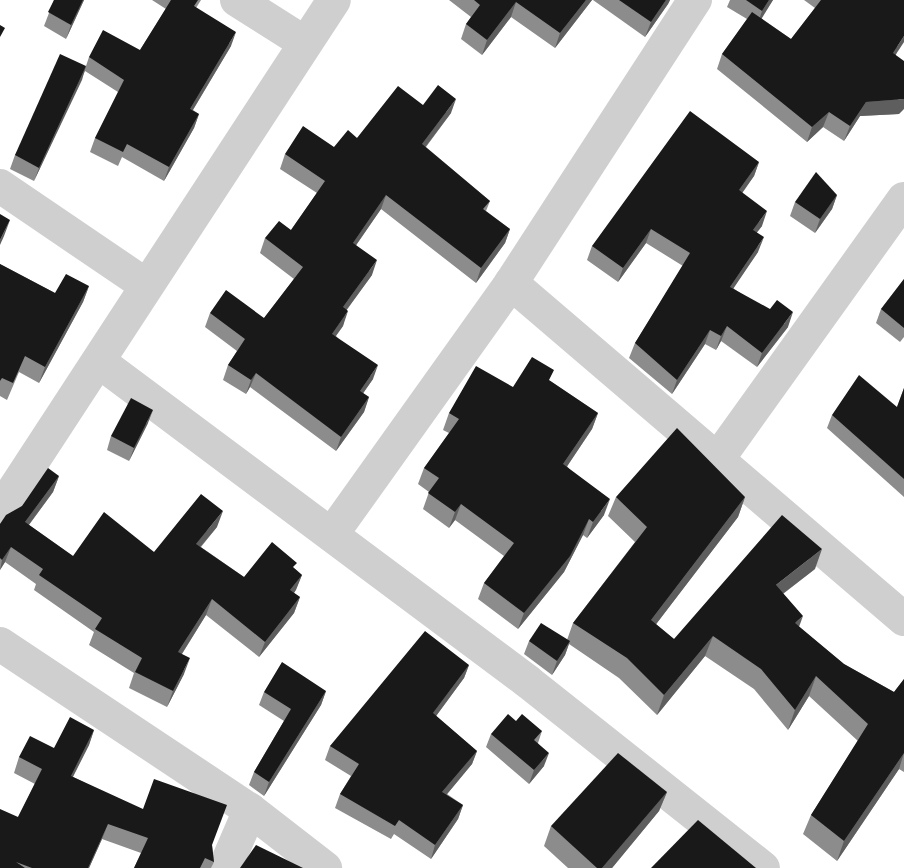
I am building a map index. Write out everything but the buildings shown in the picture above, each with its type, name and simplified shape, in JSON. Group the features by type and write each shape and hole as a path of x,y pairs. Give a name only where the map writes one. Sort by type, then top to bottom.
{"street":[{"path":"237,0 305,43"},
{"path":"0,511 101,363 144,284 334,0"},
{"path":"332,534 511,283 695,0"},
{"path":"0,186 144,284"},
{"path":"717,460 904,199"},
{"path":"511,283 904,619"},
{"path":"101,363 332,534 763,868"},
{"path":"0,644 250,810 325,868"},
{"path":"225,868 250,810"}]}
